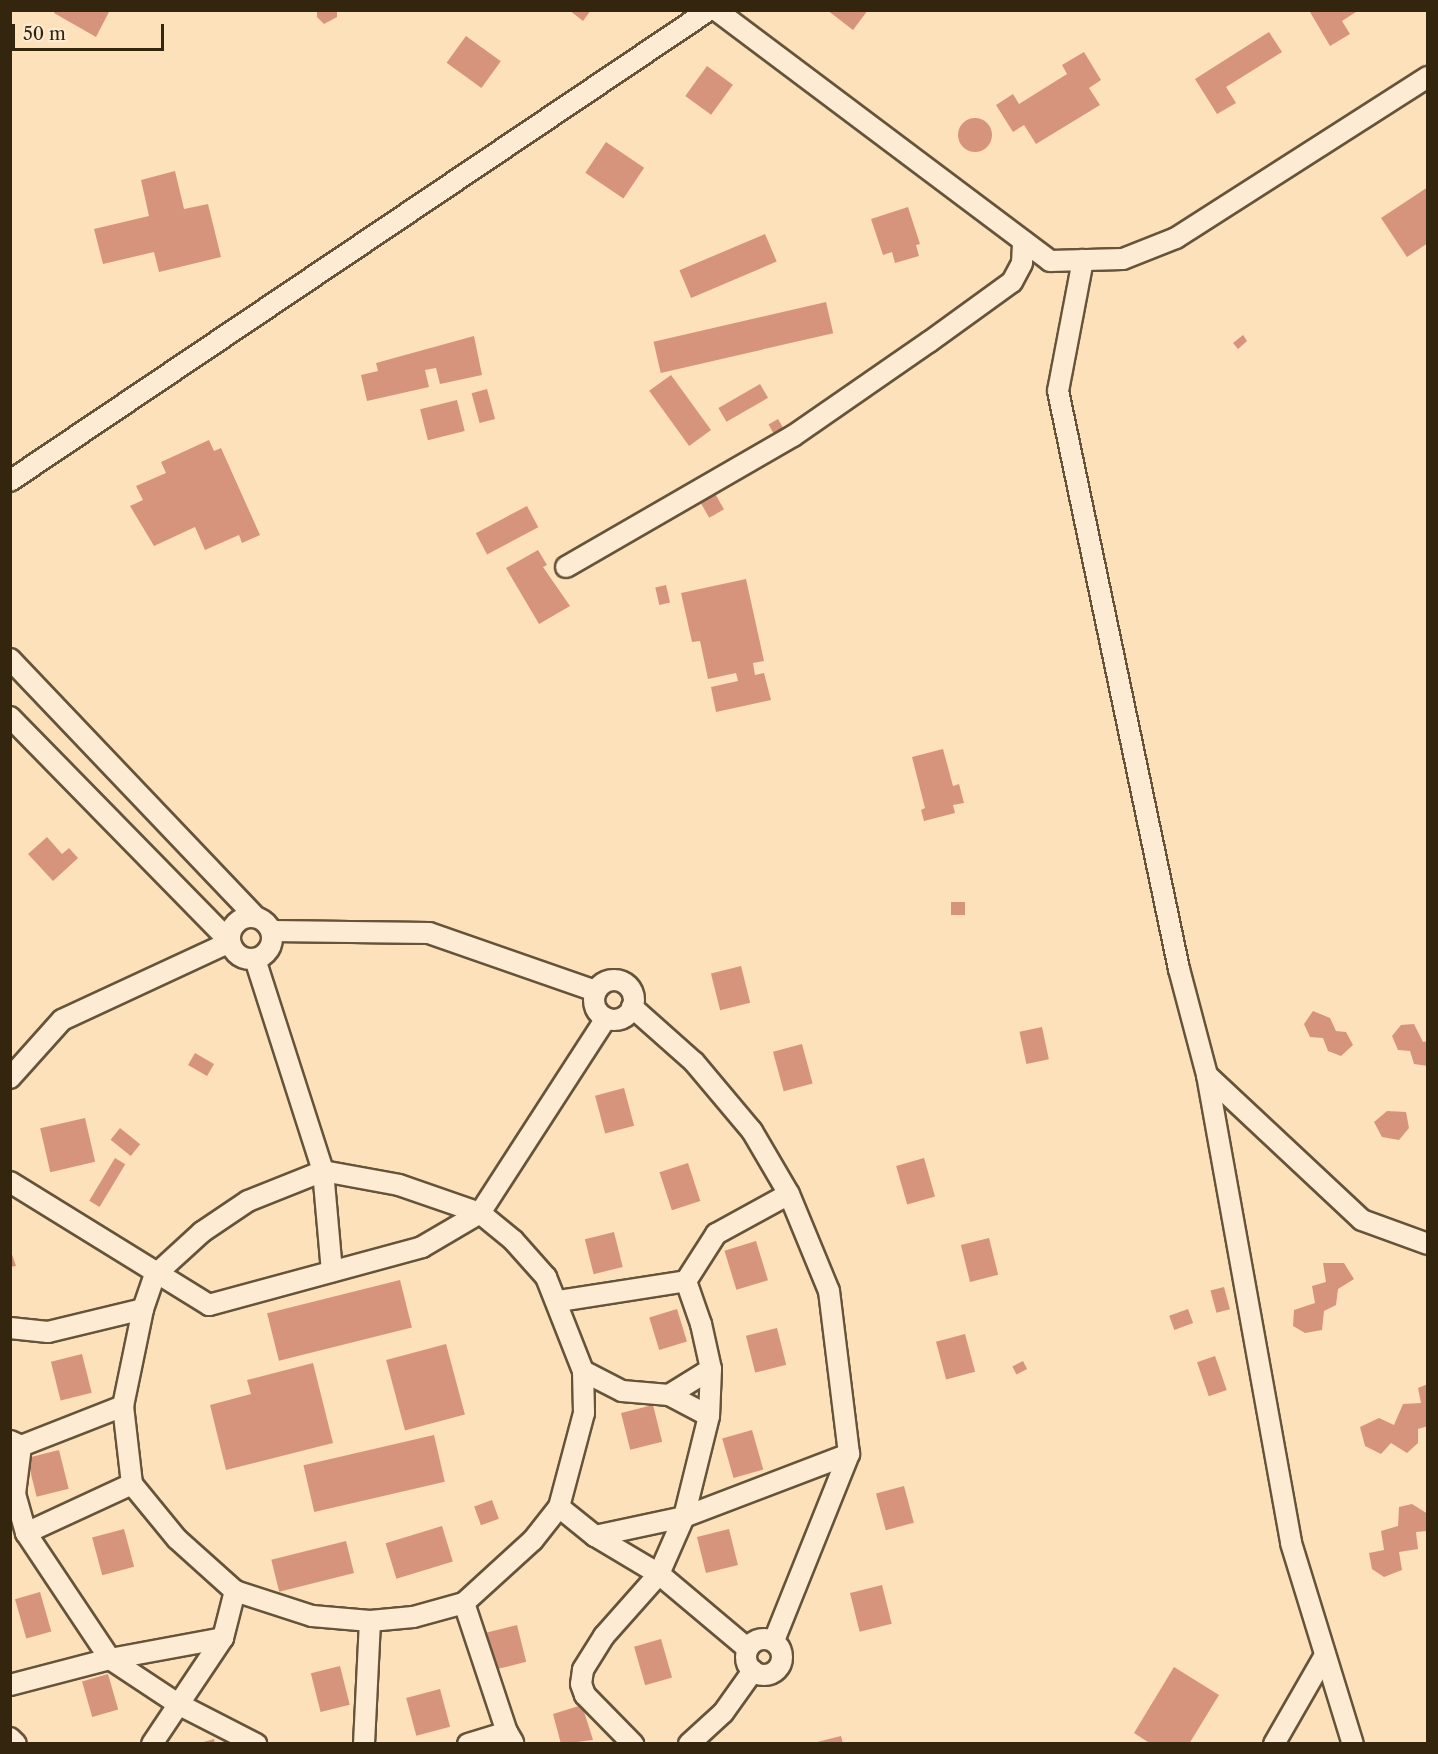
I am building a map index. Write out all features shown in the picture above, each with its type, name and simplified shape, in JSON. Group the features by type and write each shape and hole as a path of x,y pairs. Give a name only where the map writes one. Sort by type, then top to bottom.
{"street":[{"path":"10,481 709,10"},
{"path":"716,10 1050,261 1123,259 1176,238 1428,77"},
{"path":"566,567 793,436 929,342 1012,282 1022,263 1023,241"},
{"path":"1083,260 1058,392 1179,969 1207,1075 1291,1543 1324,1657 1353,1743"},
{"path":"10,659 256,917 272,931 429,933 596,991"},
{"path":"10,717 242,957 255,959 271,946 272,931"},
{"path":"10,1078 62,1020 230,942 236,923 256,917"},
{"path":"255,959 323,1171 332,1272"},
{"path":"612,980 625,983 633,994 632,1007 624,1017 606,1018 594,1004 596,991 612,980"},
{"path":"632,1007 694,1062 752,1131 789,1194 829,1291 849,1454 774,1641"},
{"path":"10,1182 155,1275 209,1305 423,1247 480,1213 606,1018"},
{"path":"1207,1075 1362,1220 1428,1244"},
{"path":"323,1171 399,1185 480,1213 513,1240 540,1269 559,1301 583,1371 584,1413 559,1507 532,1540 464,1603 413,1617 370,1621 312,1616 235,1591 177,1539 132,1484 123,1406 143,1309 155,1275 202,1232 248,1201 323,1171"},
{"path":"633,1743 585,1695 581,1684 583,1670 603,1636 659,1574 684,1517 709,1416 711,1369 686,1281 716,1234 789,1194"},
{"path":"559,1301 686,1281"},
{"path":"10,1328 48,1332 143,1309"},
{"path":"669,1395 711,1369"},
{"path":"583,1371 622,1391 669,1395 709,1416"},
{"path":"123,1406 16,1443 13,1495 26,1533 110,1659 178,1704 256,1743"},
{"path":"595,1536 684,1517 849,1454"},
{"path":"26,1533 132,1484"},
{"path":"559,1507 595,1536 659,1574 748,1649"},
{"path":"152,1743 223,1638 235,1591"},
{"path":"464,1603 510,1738 468,1743"},
{"path":"364,1743 370,1621"},
{"path":"10,1685 110,1659 223,1638"},
{"path":"762,1639 774,1641 783,1656 779,1667 764,1675 753,1671 746,1660 748,1649 762,1639"},
{"path":"1274,1743 1324,1657"},
{"path":"689,1743 723,1713 753,1671"},
{"path":"10,1738 16,1743"}],"building":[{"path":"55,10 110,10 96,37 54,13"},
{"path":"317,10 337,10 337,17 324,24 317,17"},
{"path":"569,10 591,10 583,21"},
{"path":"827,10 868,10 853,30"},
{"path":"1359,10 1342,21 1350,34 1330,46 1310,12"},
{"path":"1269,32 1282,52 1226,87 1236,103 1217,114 1195,79"},
{"path":"466,36 501,61 481,88 447,63"},
{"path":"1084,52 1101,80 1089,88 1100,105 1036,144 1024,125 1013,132 996,105 1013,94 1019,104 1067,74 1062,65"},
{"path":"707,66 733,85 711,115 685,96"},
{"path":"975,118 987,123 992,135 987,147 975,152 963,147 958,135 963,123"},
{"path":"606,142 644,168 623,198 585,173"},
{"path":"175,171 184,209 208,204 221,257 159,272 154,252 103,264 94,229 149,216 141,180"},
{"path":"1428,187 1428,243 1407,257 1381,218"},
{"path":"908,207 920,244 916,245 919,256 895,263 892,252 883,255 871,219"},
{"path":"765,234 777,262 691,298 679,270"},
{"path":"826,302 833,333 661,373 654,342"},
{"path":"1243,335 1247,341 1238,349 1233,343"},
{"path":"474,336 482,375 440,384 436,368 425,370 429,387 367,401 361,375 378,371 376,363"},
{"path":"671,375 711,430 689,446 649,391"},
{"path":"760,384 768,398 726,422 718,408"},
{"path":"487,389 495,419 480,423 472,393"},
{"path":"457,400 465,431 428,440 420,409"},
{"path":"778,419 785,431 775,437 768,425"},
{"path":"209,440 214,451 221,448 260,535 242,543 239,535 205,550 195,527 154,546 130,506 143,500 136,486 166,473 161,462"},
{"path":"714,492 724,509 709,518 699,501"},
{"path":"527,506 538,527 487,554 476,533"},
{"path":"538,550 547,565 543,567 570,606 539,624 506,568"},
{"path":"746,579 764,661 753,663 755,675 764,673 771,700 716,712 711,687 738,681 736,673 708,679 700,641 692,642 681,593"},
{"path":"666,585 670,603 659,605 655,587"},
{"path":"943,749 953,786 959,784 964,803 953,805 955,813 924,821 921,810 925,808 912,757"},
{"path":"47,837 62,854 69,848 78,858 53,881 28,854"},
{"path":"951,902 965,902 965,915 951,915"},
{"path":"741,966 750,1003 720,1010 711,973"},
{"path":"1313,1011 1330,1018 1336,1031 1346,1032 1353,1045 1341,1056 1328,1051 1323,1038 1310,1037 1304,1024"},
{"path":"1414,1024 1423,1042 1428,1041 1428,1066 1414,1064 1410,1051 1398,1050 1392,1036 1401,1025"},
{"path":"1042,1027 1049,1059 1026,1064 1020,1032"},
{"path":"802,1044 813,1084 784,1091 773,1052"},
{"path":"195,1053 214,1064 207,1076 188,1065"},
{"path":"624,1088 634,1126 605,1133 595,1096"},
{"path":"1387,1111 1406,1112 1409,1128 1399,1140 1382,1137 1374,1122"},
{"path":"85,1118 95,1162 50,1172 40,1128"},
{"path":"120,1128 140,1144 131,1156 111,1140"},
{"path":"115,1158 125,1164 100,1207 89,1201"},
{"path":"924,1158 935,1196 907,1204 896,1166"},
{"path":"688,1163 700,1201 672,1210 659,1172"},
{"path":"614,1232 623,1267 594,1274 585,1239"},
{"path":"989,1238 998,1275 970,1282 961,1245"},
{"path":"756,1241 768,1280 736,1290 724,1251"},
{"path":"10,1249 16,1266 10,1267"},
{"path":"1323,1263 1344,1263 1354,1279 1338,1289 1336,1305 1324,1311 1322,1330 1305,1333 1293,1326 1294,1310 1315,1303 1312,1286 1326,1282"},
{"path":"400,1280 412,1328 279,1361 267,1313"},
{"path":"1224,1287 1230,1309 1216,1313 1210,1291"},
{"path":"677,1309 687,1342 659,1350 649,1317"},
{"path":"1188,1309 1193,1323 1174,1330 1169,1316"},
{"path":"777,1328 786,1365 755,1373 746,1336"},
{"path":"965,1334 975,1372 946,1379 936,1342"},
{"path":"446,1344 465,1415 405,1431 386,1360"},
{"path":"82,1354 92,1393 61,1401 51,1362"},
{"path":"1215,1356 1227,1390 1209,1396 1197,1362"},
{"path":"1023,1361 1027,1369 1016,1374 1012,1366"},
{"path":"313,1363 333,1443 226,1470 210,1405 251,1394 247,1380"},
{"path":"1428,1384 1428,1426 1418,1429 1418,1443 1407,1453 1391,1443 1381,1454 1365,1446 1360,1427 1379,1418 1394,1425 1403,1404 1421,1403 1418,1388"},
{"path":"653,1405 662,1442 630,1450 621,1413"},
{"path":"752,1430 763,1469 734,1478 722,1439"},
{"path":"434,1435 445,1482 314,1512 303,1465"},
{"path":"59,1450 69,1489 37,1497 27,1458"},
{"path":"904,1486 914,1523 886,1530 876,1494"},
{"path":"492,1500 499,1519 481,1525 474,1506"},
{"path":"1412,1504 1428,1514 1427,1531 1416,1532 1418,1549 1399,1552 1402,1570 1384,1577 1372,1569 1369,1553 1384,1550 1381,1531 1398,1526 1399,1507"},
{"path":"442,1526 453,1561 396,1579 386,1543"},
{"path":"124,1529 134,1567 102,1575 92,1538"},
{"path":"729,1529 738,1565 706,1573 697,1537"},
{"path":"346,1541 354,1573 279,1592 271,1560"},
{"path":"882,1585 892,1624 860,1632 850,1593"},
{"path":"40,1592 51,1631 26,1639 15,1599"},
{"path":"517,1625 526,1662 496,1669 487,1632"},
{"path":"661,1639 672,1677 645,1685 634,1647"},
{"path":"340,1666 350,1705 321,1712 311,1673"},
{"path":"1174,1667 1219,1695 1189,1744 1151,1744 1134,1733"},
{"path":"108,1674 118,1710 92,1717 82,1681"},
{"path":"440,1689 450,1727 416,1736 406,1698"},
{"path":"582,1705 593,1740 561,1744 553,1714"},
{"path":"841,1736 843,1744 813,1744 813,1743"},
{"path":"214,1739 215,1744 200,1744 200,1743"}]}
